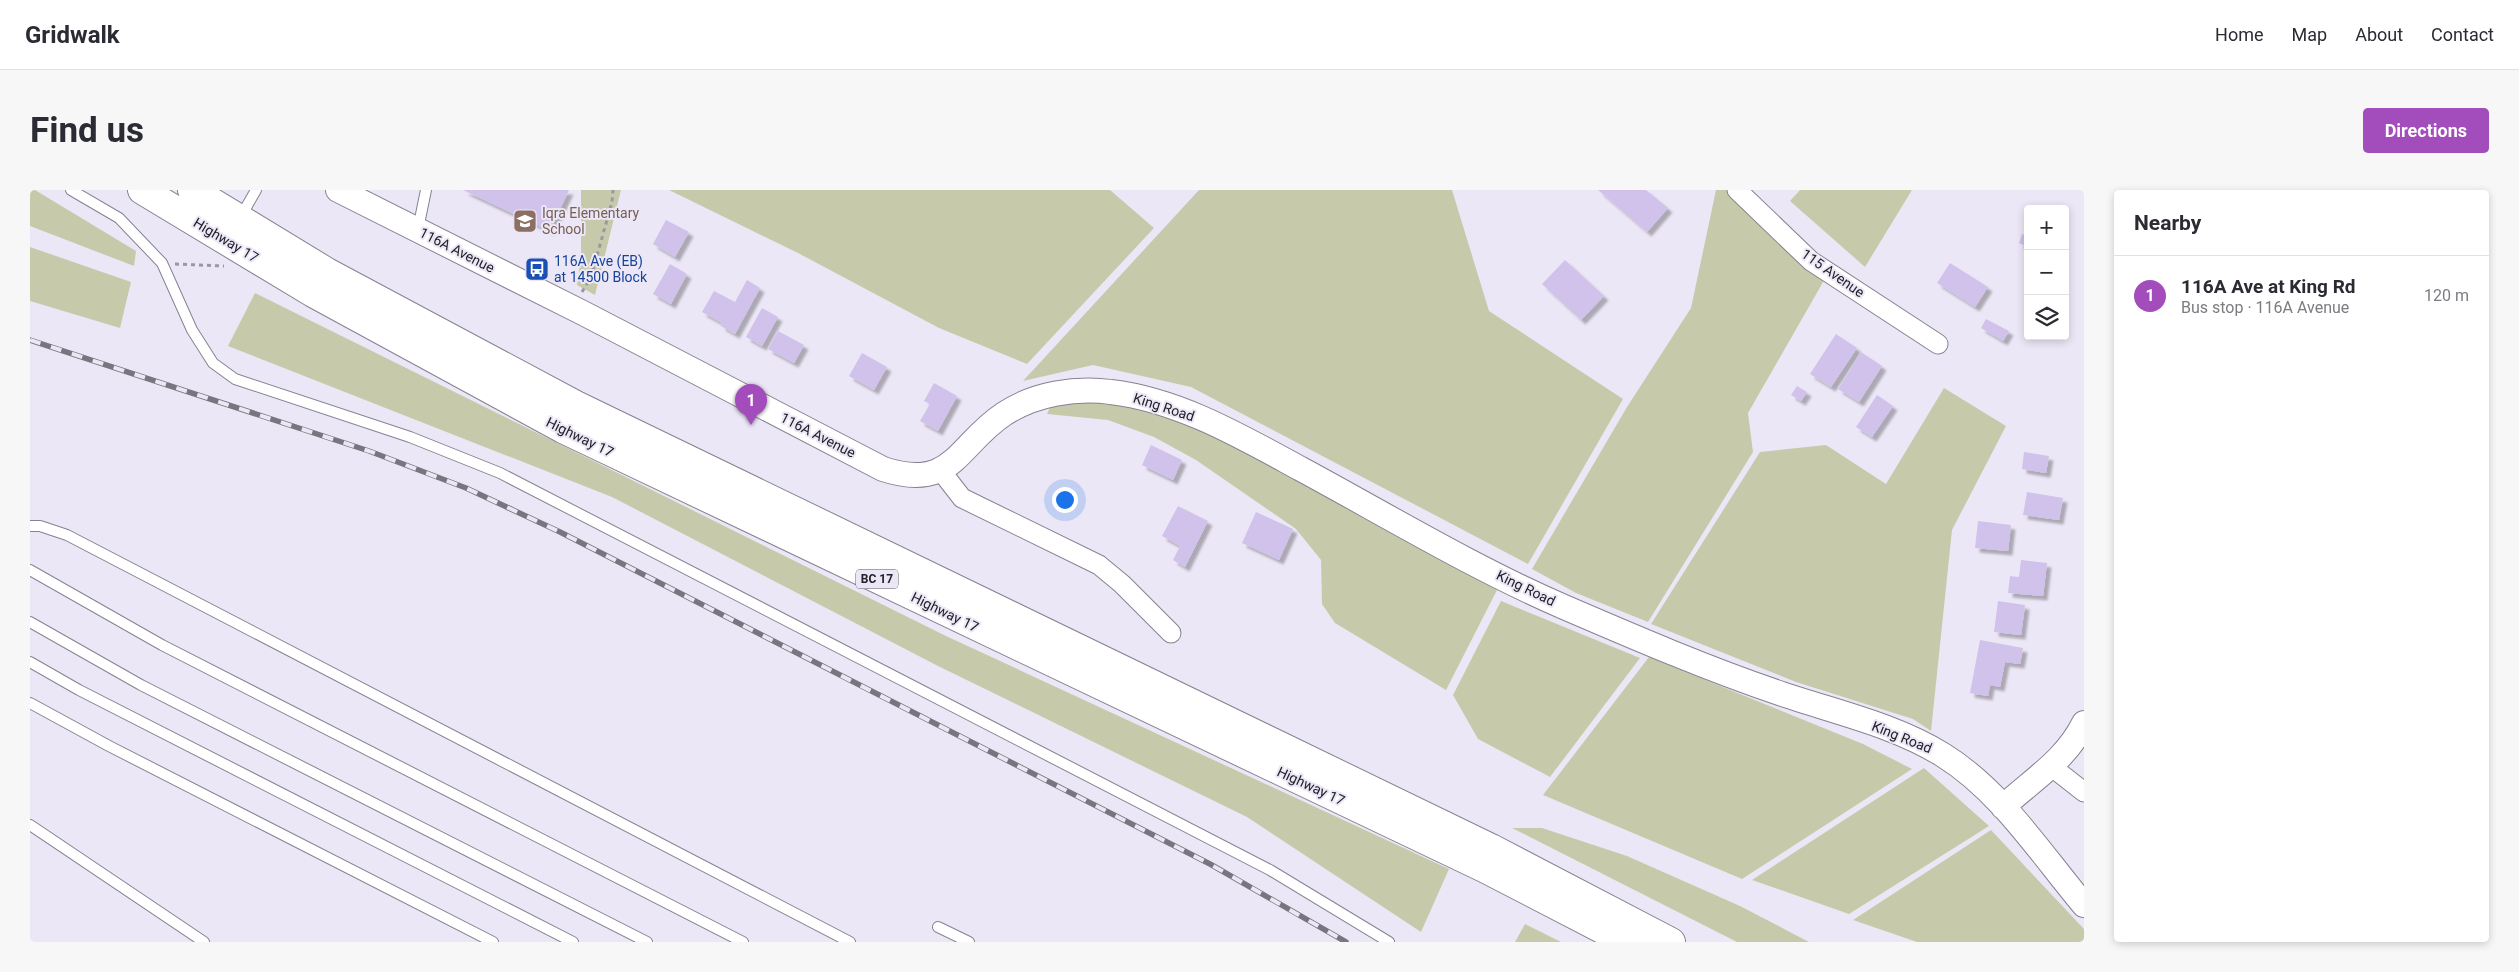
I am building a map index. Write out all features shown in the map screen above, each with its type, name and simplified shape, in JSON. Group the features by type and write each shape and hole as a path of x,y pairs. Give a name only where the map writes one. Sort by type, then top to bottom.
{"highway":[{"name":"Highway 17","path":"142,190 313,293 563,429 1484,868 1626,942"},
{"name":"Highway 17","path":"192,190 327,272 576,405 1490,848 1671,942"}],"street":[{"name":"116A Avenue","path":"338,190 883,469 903,475 922,475 941,471"},
{"name":"115 Avenue","path":"1737,190 1811,261 1938,344"},
{"name":"King Road","path":"941,471 1002,415 1026,402 1060,393 1087,391 1108,391 1152,400 1244,438 1472,561 1561,606 1778,693 1893,732 1927,746 1969,774 2003,807 2084,906"},
{"path":"941,471 962,498 1099,565 1122,584 1171,633"},
{"path":"2003,807 2052,767 2077,737 2084,723"},
{"path":"2052,767 2084,792"}],"lane":[{"path":"71,190 119,218 162,263 192,330 213,363 236,379 410,437 500,473 1270,870 1389,942"},
{"path":"239,219 256,190"},
{"path":"418,230 426,190"},
{"path":"30,526 40,526 68,535 850,942"},
{"path":"30,570 162,646 743,942"},
{"path":"30,622 141,685 647,942"},
{"path":"30,662 79,690 573,942"},
{"path":"30,703 101,742 493,942"},
{"path":"30,825 204,942"},
{"path":"938,927 969,942"}],"path":[{"path":"582,292 591,277 612,202 613,190"}],"green space":[{"path":"30,190 35,190 136,251 134,266 30,226"},
{"path":"581,190 621,190 595,295 577,285 581,257"},
{"path":"669,190 1110,190 1154,228 1027,364 939,328 798,253"},
{"path":"1199,190 1452,190 1489,311 1623,399 1528,564 1191,387 1093,365 1023,381"},
{"path":"1716,190 1728,190 1826,277 1748,413 1753,452 1648,622 1576,593 1532,569 1627,407 1691,308"},
{"path":"1800,190 1912,190 1865,267 1790,201"},
{"path":"30,247 131,282 120,328 30,301"},
{"path":"255,293 946,636 1449,869 1421,932 1247,817 938,666 612,497 228,346"},
{"path":"1944,388 2006,426 1952,530 1931,731 1913,719 1796,682 1651,624 1760,452 1826,445 1886,484"},
{"path":"1108,402 1172,417 1274,467 1497,590 1446,690 1335,623 1322,604 1321,560 1296,529 1196,460 1154,437 1108,420 1047,414 1052,403"},
{"path":"1501,601 1640,658 1550,777 1478,739 1453,695"},
{"path":"1649,657 1863,744 1912,769 1742,879 1543,795"},
{"path":"1924,768 1989,826 1849,914 1752,880"},
{"path":"1512,828 1542,828 1627,856 1740,906 1809,942 1737,942"},
{"path":"1991,830 2084,929 2084,942 1917,942 1853,920"},
{"path":"1525,924 1561,942 1515,942"}],"building":[{"path":"463,190 569,190 550,231"},
{"path":"1598,190 1646,190 1668,208 1647,232"},
{"path":"666,220 689,232 675,257 653,244"},
{"path":"2022,234 2024,235 2024,245 2019,243"},
{"path":"1565,260 1604,296 1581,320 1542,284"},
{"path":"1950,263 1988,287 1975,307 1937,283"},
{"path":"670,264 687,274 671,304 653,294"},
{"path":"747,280 760,288 735,334 721,326 722,323 702,312 714,291 735,302"},
{"path":"762,308 778,317 762,346 746,337"},
{"path":"1986,319 2009,331 2003,341 1981,328"},
{"path":"778,331 804,345 794,363 768,349"},
{"path":"1836,334 1857,348 1831,387 1810,374"},
{"path":"1861,352 1882,366 1859,402 1838,389"},
{"path":"862,353 887,367 874,390 849,376"},
{"path":"934,383 957,396 938,431 920,421 930,404 924,401"},
{"path":"1797,386 1807,392 1801,401 1791,395"},
{"path":"1877,395 1893,406 1872,437 1856,427"},
{"path":"1151,445 1182,460 1173,480 1142,465"},
{"path":"2024,452 2049,456 2046,473 2022,469"},
{"path":"2027,492 2063,498 2059,520 2023,515"},
{"path":"1178,506 1208,521 1185,567 1173,560 1180,546 1162,536"},
{"path":"1256,512 1293,529 1279,560 1242,543"},
{"path":"1978,521 2011,525 2008,551 1975,548"},
{"path":"2021,560 2047,563 2043,596 2008,593 2010,576 2019,577"},
{"path":"1998,601 2025,605 2021,635 1994,632"},
{"path":"1980,640 2023,648 2020,664 2005,662 2000,687 1990,685 1988,696 1970,693"}],"railway":[{"path":"30,340 369,451 466,488 560,532 1210,864 1346,942"}],"place":[{"name":"Iqra Elementary School","path":"525,221"},
{"name":"116A Ave (EB) at 14500 Block","path":"537,269"},
{"name":"116A Ave at King Rd","path":"751,425"}]}
